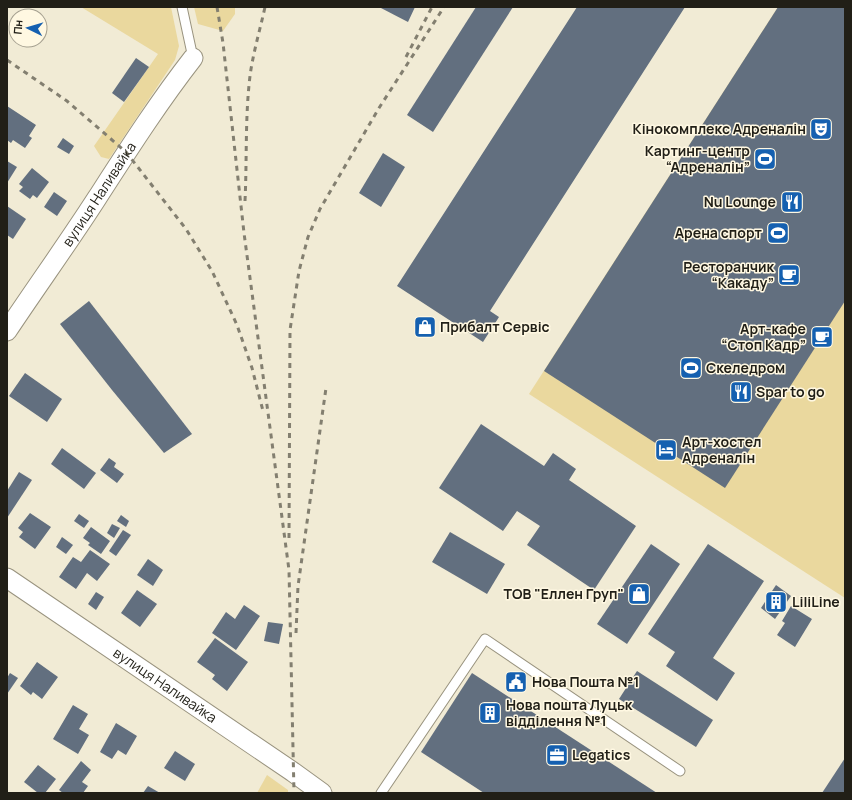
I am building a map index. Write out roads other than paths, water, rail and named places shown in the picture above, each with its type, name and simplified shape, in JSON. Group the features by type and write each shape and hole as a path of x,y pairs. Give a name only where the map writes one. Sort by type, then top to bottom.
{"street":[{"name":"вулиця Наливайка","path":"7,331 126,152 167,92 193,58"},
{"name":"вулиця Наливайка","path":"7,578 322,793"}],"lane":[{"path":"182,7 193,58"},
{"path":"381,793 485,639 680,771"}],"railway":[{"path":"217,7 223,43 244,233 289,570 294,793"},
{"path":"245,201 248,91 255,50 265,7"},
{"path":"406,57 432,7"},
{"path":"289,538 290,330 299,271 308,237 320,209 379,108 444,7"},
{"path":"7,60 67,101 126,152 186,229 212,271 237,325 252,368 263,411"},
{"path":"296,633 298,586 326,388"}],"place":[{"name":"Кінокомплекс Адреналін","path":"821,129"},
{"name":"Картинг-центр “Адреналін”","path":"765,159"},
{"name":"Nu Lounge","path":"792,202"},
{"name":"Арена спорт","path":"778,233"},
{"name":"Ресторанчик “Какаду”","path":"789,275"},
{"name":"Прибалт Сервіс","path":"425,327"},
{"name":"Арт-кафе “Стоп Кадр”","path":"822,337"},
{"name":"Скеледром","path":"691,368"},
{"name":"Spar to go","path":"741,392"},
{"name":"Арт-хостел Адреналін","path":"666,450"},
{"name":"ТОВ \"Еллен Груп\"","path":"639,594"},
{"name":"LiliLine","path":"776,602"},
{"name":"Нова Пошта №1","path":"516,682"},
{"name":"Нова пошта Луцьк відділення №1","path":"490,713"},
{"name":"Legatics","path":"557,755"}]}
